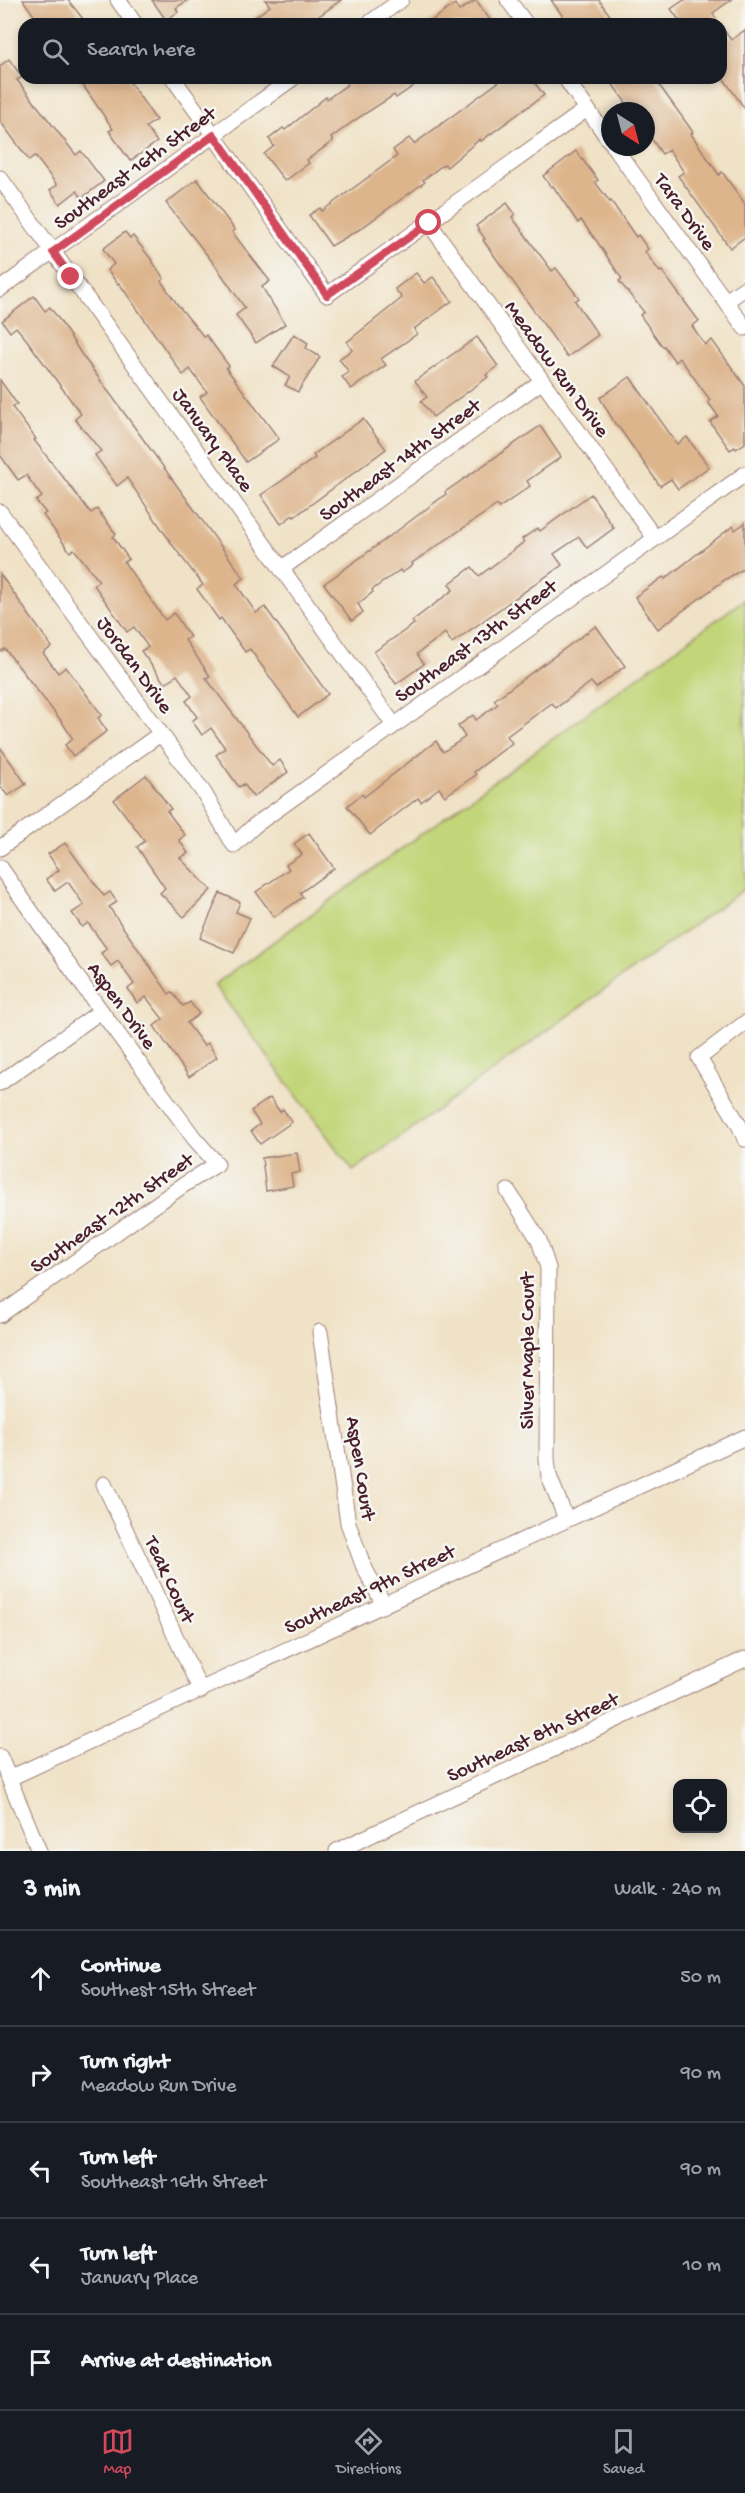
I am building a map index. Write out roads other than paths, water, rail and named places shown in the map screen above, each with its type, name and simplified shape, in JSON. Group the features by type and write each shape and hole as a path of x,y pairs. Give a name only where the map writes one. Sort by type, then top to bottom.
{"street":[{"path":"118,0 131,18"},
{"path":"376,18 402,0"},
{"path":"508,0 522,18"},
{"path":"177,84 327,295 587,109"},
{"name":"Southeast 16th Street","path":"0,290 285,84"},
{"path":"569,84 601,128"},
{"name":"Tara Drive","path":"621,156 745,328"},
{"name":"January Place","path":"0,178 394,725"},
{"name":"Meadow Run Drive","path":"429,223 654,537"},
{"path":"726,301 745,288"},
{"name":"Southeast 14th Street","path":"281,569 541,382"},
{"name":"Southeast 13th Street","path":"234,845 255,826 394,725 745,474"},
{"name":"Jordan Drive","path":"0,512 204,793 234,845"},
{"path":"0,848 160,734"},
{"name":"Aspen Drive","path":"0,867 101,1011 194,1138 217,1164"},
{"path":"0,1083 101,1011"},
{"path":"745,1023 699,1058 745,1139"},
{"name":"Southeast 12th Street","path":"0,1316 217,1164"},
{"name":"Silver Maple Court","path":"508,1191 539,1240 548,1268 547,1459 549,1476 566,1519"},
{"name":"Aspen Court","path":"320,1332 348,1523 363,1564 384,1605"},
{"name":"Southeast 9th Street","path":"10,1778 745,1437"},
{"name":"Teak Court","path":"104,1484 201,1691"},
{"name":"Southeast 8th Street","path":"337,1851 745,1659"},
{"path":"0,1757 39,1851"}]}
